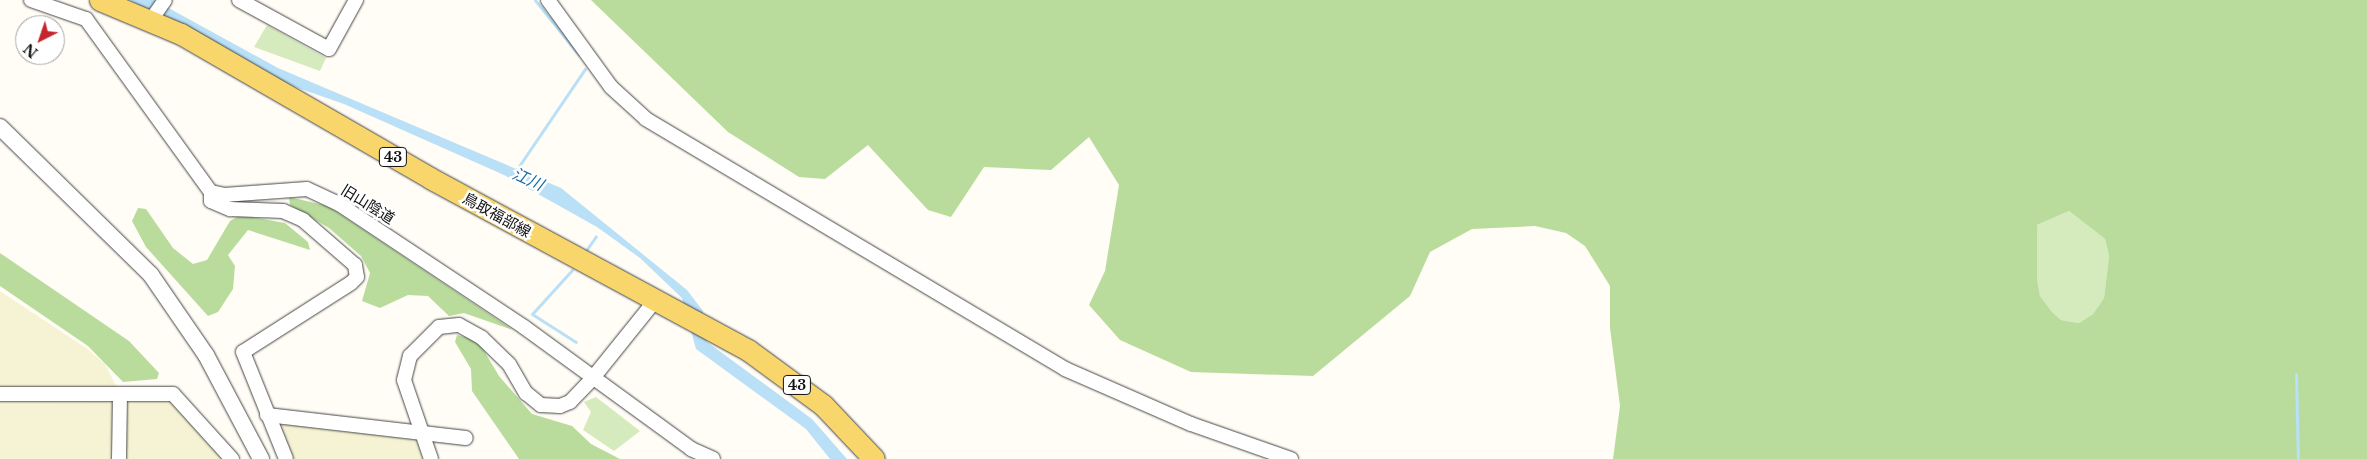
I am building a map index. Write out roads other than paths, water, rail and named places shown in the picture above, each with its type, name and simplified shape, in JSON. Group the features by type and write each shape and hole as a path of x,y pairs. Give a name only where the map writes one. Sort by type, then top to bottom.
{"main road":[{"name":"鳥取福部線","path":"100,0 151,20 654,302 707,329 795,383 823,405 874,459"}],"street":[{"path":"31,0 86,18 211,192 211,201 230,209 283,211 303,220 355,265 357,277 351,283 243,352 286,459"},
{"path":"151,20 165,0"},
{"path":"239,0 329,49 356,0"},
{"path":"548,0 611,87 646,119 1065,369 1191,424 1291,459"},
{"path":"0,126 157,282 206,355 261,459"},
{"name":"旧山陰道","path":"211,192 224,195 307,189 338,204 524,326 592,379 691,449 713,459"},
{"path":"431,459 404,380 410,356 439,327 460,325 482,338 509,364 526,393 541,405 570,402 592,379 654,302"},
{"path":"0,394 173,394 232,459"},
{"path":"119,459 120,394"},
{"path":"267,415 422,436 466,438"}],"water":[{"name":"江川","path":"130,0 154,0 278,68 561,188 687,290 703,311 707,342 812,419 847,459 830,459 806,429 696,349 682,298 640,258 597,227 504,175 344,104 269,78"}],"waterway":[{"path":"535,0 579,55"},
{"name":"江川","path":"517,169 585,69"},
{"path":"585,252 596,236"},
{"path":"572,270 532,314 576,342"},
{"path":"2296,374 2298,459"}]}
